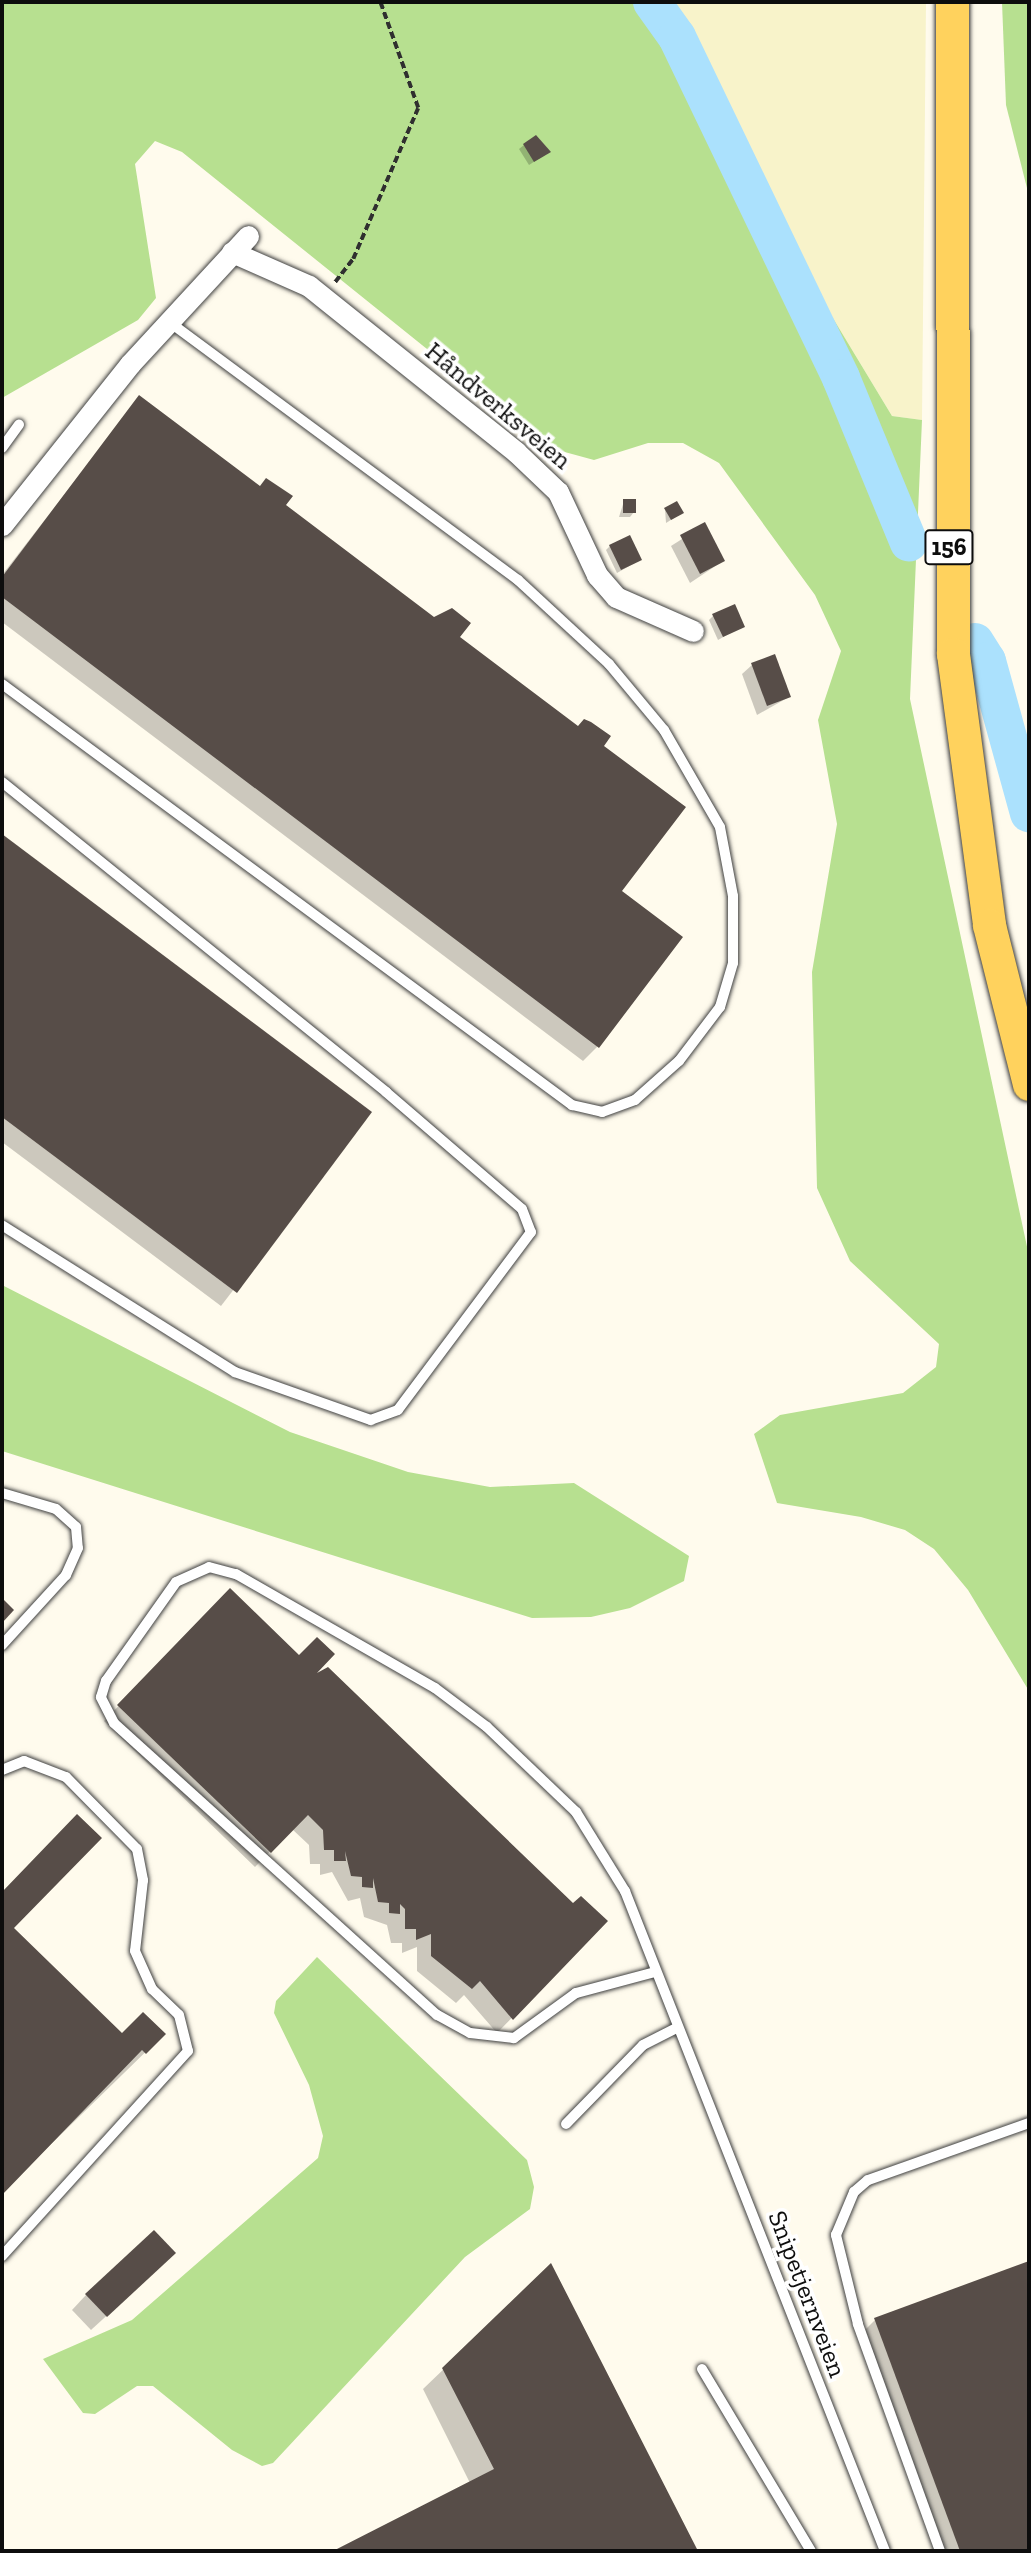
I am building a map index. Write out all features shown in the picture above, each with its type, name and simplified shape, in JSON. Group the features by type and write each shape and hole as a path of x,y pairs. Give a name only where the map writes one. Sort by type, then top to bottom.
{"main road":[{"name":"156","path":"953,2 953,654 989,925 1029,1084"}],"street":[{"path":"2,525 168,321 248,236"},
{"name":"Håndverksveien","path":"232,252 264,261 323,297 542,473 567,506 597,575 616,597 693,631"}],"lane":[{"path":"2,684 572,1105 602,1111 635,1100 679,1061 720,1007 733,962 733,896 720,827 664,730 609,664 518,580 168,321"},
{"path":"2,448 19,425"},
{"path":"2,782 386,1092 522,1209 531,1232 398,1410 371,1420 235,1372 2,1225"},
{"path":"2,1493 56,1509 76,1527 78,1548 66,1575 2,1645"},
{"name":"Snipetjernveien","path":"655,1972 576,1993 514,2038 470,2033 437,2015 114,1723 101,1696 106,1681 176,1582 209,1567 236,1574 435,1688 497,1736 576,1812 625,1891 676,2028 685,2053 885,2551"},
{"path":"2,1770 24,1761 66,1777 137,1849 143,1880 135,1951 152,1989 179,2015 188,2051 2,2256"},
{"path":"566,2124 643,2045 676,2028"},
{"name":"Snipetjernveien","path":"940,2551 858,2325 836,2235 854,2192 911,2161 1029,2123"},
{"path":"702,2369 811,2551"}],"path":[{"path":"323,297 353,259 418,108 380,2"}],"shaded area":[{"path":"642,2 926,2 922,420 892,416"}],"green space":[{"path":"2,2 642,2 892,416 922,420 910,699 1029,1256 1029,1691 968,1590 934,1549 905,1530 861,1517 777,1503 754,1434 780,1415 903,1393 936,1367 939,1344 850,1261 817,1188 812,972 837,824 818,720 841,651 815,595 719,463 683,443 648,443 594,460 550,448 182,152 155,141 135,164 156,298 138,320 2,398"},
{"path":"1002,2 1029,2 1029,196 1006,105"},
{"path":"2,1285 290,1432 408,1472 490,1487 574,1483 689,1556 684,1581 630,1608 591,1617 532,1618 2,1451"},
{"path":"317,1957 527,2160 534,2187 530,2209 465,2257 273,2463 262,2466 232,2450 153,2386 137,2386 95,2414 83,2413 43,2359 132,2320 318,2158 323,2136 309,2085 274,2013 276,2001"}],"building":[{"path":"536,135 551,152 534,162 523,144"},
{"path":"139,395 260,486 266,478 293,496 286,505 434,617 452,608 471,623 460,637 578,726 584,719 611,736 604,746 686,807 622,891 683,937 599,1048 2,597 2,577"},
{"path":"623,499 636,499 636,513 623,513"},
{"path":"677,501 684,513 671,520 664,508"},
{"path":"705,522 725,561 700,574 680,535"},
{"path":"630,535 642,560 621,570 609,545"},
{"path":"735,604 745,627 723,637 712,614"},
{"path":"775,654 791,697 767,706 751,663"},
{"path":"2,834 372,1112 237,1293 2,1117"},
{"path":"230,1588 299,1655 317,1637 335,1654 317,1673 328,1667 573,1903 581,1896 608,1921 513,2020 480,1981 472,1989 431,1956 431,1934 416,1940 416,1929 405,1929 405,1909 400,1904 400,1914 389,1913 389,1903 378,1902 373,1878 373,1888 362,1887 362,1877 351,1876 345,1851 346,1861 334,1861 334,1850 324,1850 323,1830 308,1815 271,1853 117,1705"},
{"path":"2,1598 14,1610 2,1623"},
{"path":"77,1814 102,1838 14,1928 122,2033 143,2012 166,2034 146,2054 142,2050 2,2195 2,1892"},
{"path":"154,2230 176,2253 107,2317 85,2294"},
{"path":"1029,2261 1029,2551 960,2551 874,2318"},
{"path":"551,2263 698,2551 333,2551 494,2469 442,2368"}],"waterway":[{"path":"652,2 677,37 841,378 909,543"},
{"path":"975,642 987,661 1029,813"}]}
